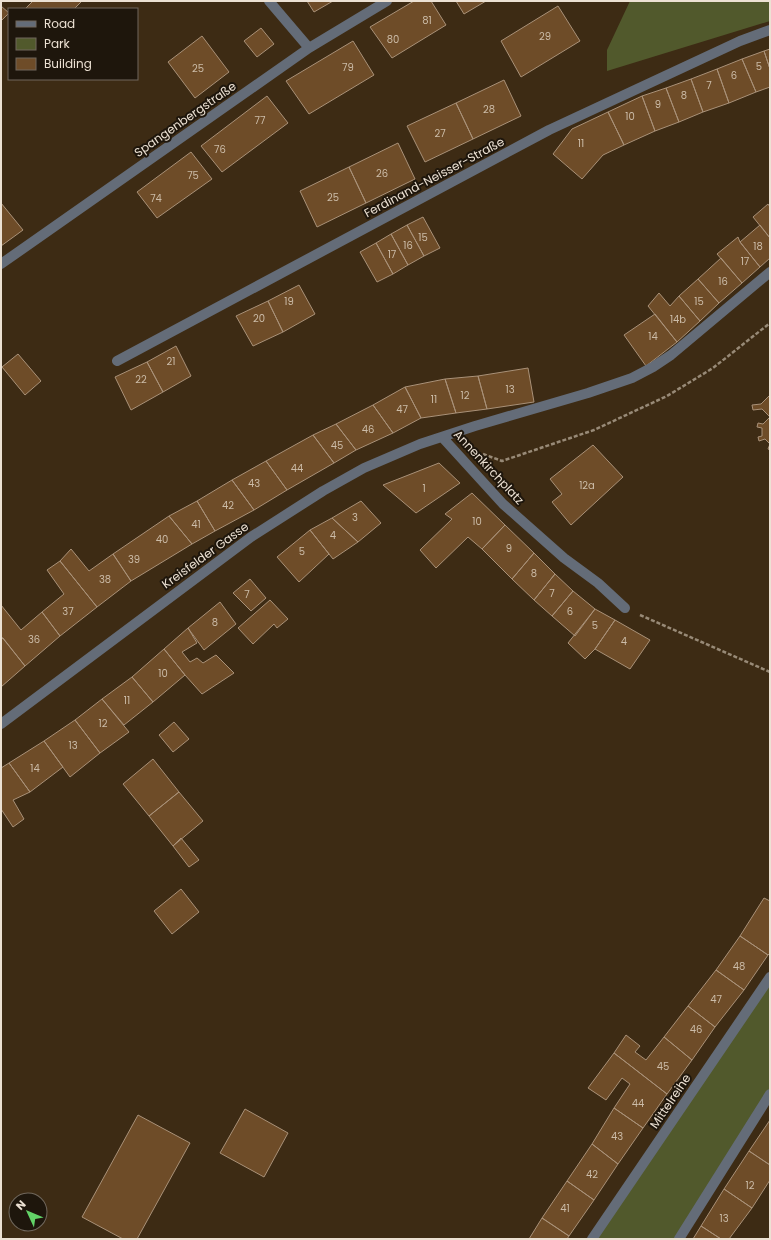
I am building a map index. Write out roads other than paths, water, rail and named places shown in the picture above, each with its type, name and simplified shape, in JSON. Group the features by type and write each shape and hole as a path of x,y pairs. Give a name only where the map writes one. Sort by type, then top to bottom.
{"street":[{"path":"269,1 310,48"},
{"name":"Spangenbergstraße","path":"1,264 310,48 387,1"},
{"name":"Ferdinand-Neisser-Straße","path":"117,361 549,130 740,41 770,30"},
{"name":"Annenkirchplatz","path":"625,608 598,583 564,558 503,504 442,437 615,385 653,367 671,355 770,272"},
{"name":"Kreisfelder Gasse","path":"1,724 252,537 290,512 364,468 420,444 442,437"},
{"name":"Mittelreihe","path":"592,1239 770,977"},
{"path":"679,1239 770,1094"}]}
